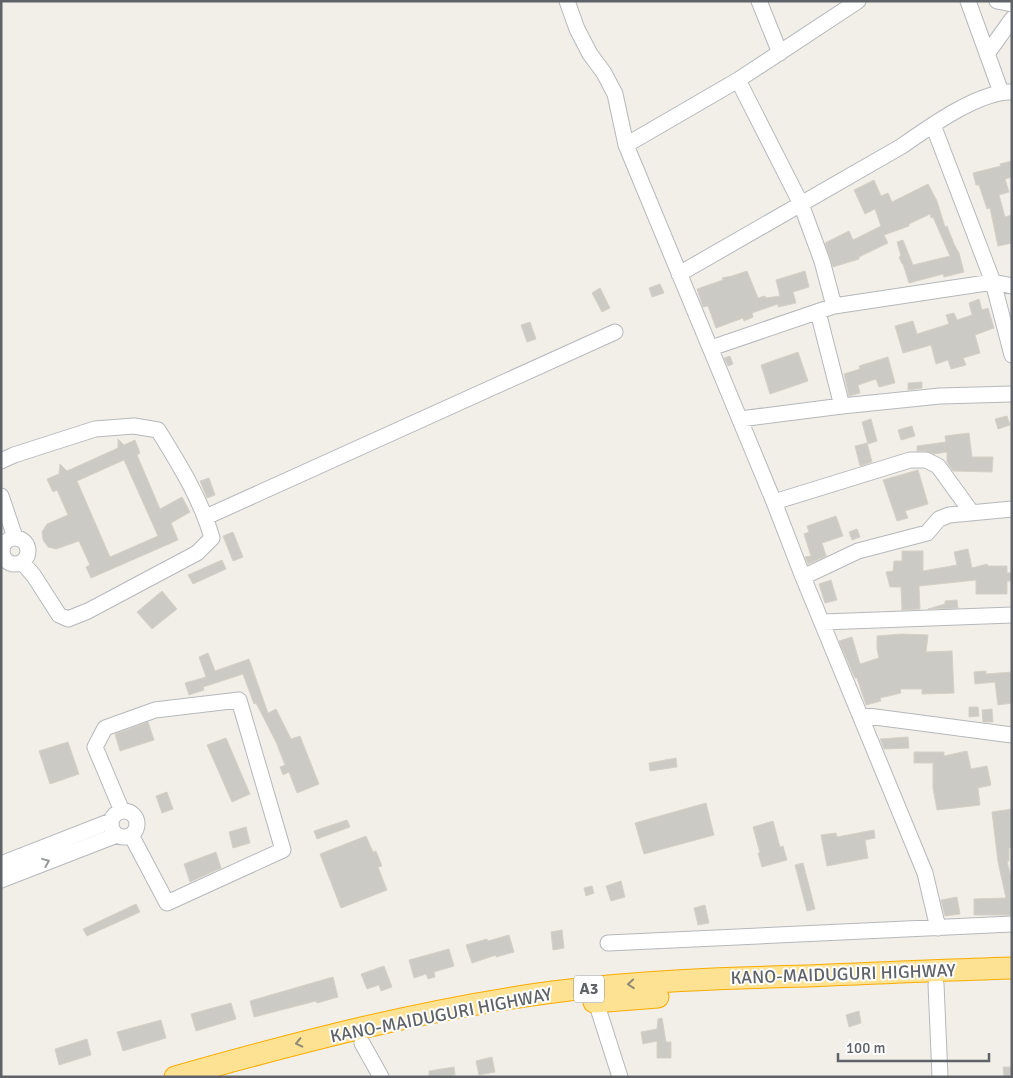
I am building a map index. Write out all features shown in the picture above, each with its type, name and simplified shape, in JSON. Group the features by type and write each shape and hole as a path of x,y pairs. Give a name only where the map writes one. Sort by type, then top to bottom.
{"highway":[{"name":"KANO-MAIDUGURI HIGHWAY","path":"229,1077 292,1059 481,1017 556,1006 1012,968"},
{"name":"KANO-MAIDUGURI HIGHWAY","path":"176,1077 288,1045 478,1004 544,994 624,985 712,979 884,979 936,984 1012,982"}],"street":[{"path":"567,1 590,54 604,72 615,94 626,144 925,873 938,928"},
{"path":"760,1 780,53"},
{"path":"626,144 738,80 858,1"},
{"path":"679,274 902,146 964,107 1006,92 987,54 968,1"},
{"path":"997,1 1012,4"},
{"path":"987,54 1012,18"},
{"path":"738,80 801,204 822,261 834,306"},
{"path":"933,125 993,282 1012,354"},
{"path":"711,348 834,306 993,282 1012,286"},
{"path":"818,312 842,406"},
{"path":"206,517 615,332"},
{"path":"740,419 940,396 1012,394"},
{"path":"1,461 14,455 96,430 134,426 158,430 183,470 206,517 212,538 197,553 88,611 68,619 59,615 34,576 12,564 4,558 2,549 6,541 15,537 23,540 28,547 28,556 12,564"},
{"path":"774,502 910,460 926,460 938,466 972,513"},
{"path":"1,496 15,537"},
{"path":"803,577 858,551 927,533 939,519 949,515 1012,509"},
{"path":"823,622 1012,615"},
{"path":"1,864 120,830 136,828 136,819 131,812 122,810 115,814 120,830 167,903 283,850 239,700 155,710 105,728 95,747 122,810"},
{"path":"860,715 1012,735"},
{"path":"1,880 120,830"},
{"path":"608,943 1012,924"},
{"path":"936,984 940,1077"},
{"path":"596,1002 620,1077"},
{"path":"362,1044 381,1077"}],"building":[{"path":"1012,161 1012,177 1005,179 1009,192 999,195 1005,217 1012,215 1012,243 998,246 990,208 987,209 979,185 976,185 973,173 1001,166 1000,164"},
{"path":"874,180 881,196 888,193 892,202 928,184 937,201 945,227 947,226 959,253 964,272 944,277 943,274 909,283 899,257 901,256 897,242 903,240 913,265 950,256 930,214 909,224 909,226 884,235 888,243 859,257 859,259 833,267 825,243 849,231 853,240 881,226 875,209 865,214 854,190"},
{"path":"747,271 758,298 780,296 776,280 805,271 809,287 793,292 796,303 778,307 778,304 752,313 753,317 744,321 743,318 716,328 708,306 703,307 697,289 723,280 722,278"},
{"path":"660,284 664,293 652,297 649,288"},
{"path":"600,288 610,308 602,312 592,293"},
{"path":"979,299 982,310 988,308 994,328 975,335 980,353 963,358 966,365 951,369 948,360 936,364 931,345 903,353 895,326 913,321 917,334 949,324 946,315 954,313 957,320 972,315 969,303"},
{"path":"530,322 536,339 527,342 521,325"},
{"path":"798,352 808,381 770,394 761,365"},
{"path":"730,356 733,364 728,366 724,358"},
{"path":"888,357 895,383 879,387 876,379 858,385 860,393 849,396 844,374 860,369 859,366"},
{"path":"922,382 922,388 908,390 908,383"},
{"path":"1007,416 1010,425 998,429 995,419"},
{"path":"871,419 877,441 868,444 862,422"},
{"path":"912,426 915,436 901,440 898,430"},
{"path":"969,433 972,457 993,457 992,472 953,471 947,462 947,452 934,454 926,451 917,451 917,446 946,442 945,436"},
{"path":"118,439 124,445 135,440 140,453 137,455 160,509 182,497 190,512 171,523 178,540 91,578 86,567 90,565 79,541 56,549 48,547 43,540 42,532 47,524 68,515 57,490 53,492 47,479 59,474 60,464 67,471 118,448","holes":["124,460 158,536 110,557 77,481"]},
{"path":"867,443 872,462 860,466 855,446"},
{"path":"918,470 928,504 905,511 908,518 897,521 883,480"},
{"path":"209,478 215,495 207,498 200,481"},
{"path":"836,516 843,536 822,543 826,556 808,564 805,557 811,556 804,534 809,532 807,526"},
{"path":"857,529 860,537 852,540 849,532"},
{"path":"233,532 243,557 233,561 223,536"},
{"path":"968,549 972,568 987,564 988,566 1007,566 1007,573 1012,573 1012,581 1007,581 1007,594 976,594 976,580 919,586 920,609 902,610 901,587 890,587 886,572 893,571 894,561 902,561 902,551 923,551 923,571 957,565 954,552"},
{"path":"222,560 226,569 193,584 188,575"},
{"path":"831,580 837,600 825,603 819,584"},
{"path":"162,591 177,609 152,629 137,612"},
{"path":"957,600 958,608 928,609 945,604 945,601"},
{"path":"902,634 928,635 926,652 952,651 954,693 922,694 922,689 900,689 901,693 880,698 881,701 866,705 857,678 855,678 839,641 852,637 860,664 879,658 877,636"},
{"path":"208,653 215,671 249,659 268,713 276,709 291,739 300,736 319,784 297,793 289,772 283,775 280,767 285,765 276,742 256,703 254,704 243,674 203,687 204,690 189,695 185,683 206,677 199,657"},
{"path":"986,671 986,674 1012,672 1012,703 998,705 995,682 975,684 974,672"},
{"path":"969,707 978,707 979,716 969,717"},
{"path":"992,709 993,722 983,722 982,710"},
{"path":"148,722 154,740 120,751 115,734"},
{"path":"908,737 909,748 884,749 880,739"},
{"path":"226,738 250,794 232,802 207,745"},
{"path":"68,742 79,774 50,784 39,751"},
{"path":"967,751 971,769 987,766 991,785 978,788 980,805 937,810 933,788 933,763 914,763 914,752 944,752 944,756"},
{"path":"676,758 677,767 650,771 649,763"},
{"path":"167,792 173,809 162,813 156,796"},
{"path":"706,803 714,835 644,854 635,823"},
{"path":"1012,809 1012,847 1009,848 1009,861 1007,861 1012,882 1012,915 974,915 974,899 1006,898 998,862 992,812"},
{"path":"347,820 350,827 317,839 314,831"},
{"path":"773,821 780,847 783,846 787,860 762,867 753,827"},
{"path":"246,827 250,843 233,848 229,832"},
{"path":"874,830 875,838 865,840 868,858 827,866 821,835 836,833 837,837"},
{"path":"366,836 373,852 376,851 382,866 378,867 387,890 341,908 320,854"},
{"path":"216,852 221,868 190,882 184,864"},
{"path":"803,863 815,909 807,911 795,865"},
{"path":"621,881 625,897 611,901 606,886"},
{"path":"592,886 594,893 586,896 584,888"},
{"path":"957,897 960,914 945,916 941,900"},
{"path":"136,904 140,912 87,936 83,929"},
{"path":"705,905 709,923 698,925 694,908"},
{"path":"562,930 564,948 553,950 551,932"},
{"path":"509,935 514,952 496,957 496,955 472,963 466,945"},
{"path":"449,949 454,966 434,972 435,977 428,979 426,974 414,978 409,960"},
{"path":"384,966 392,987 381,991 379,985 367,989 361,974"},
{"path":"333,977 338,997 254,1017 250,1001"},
{"path":"231,1003 236,1019 196,1031 191,1014"},
{"path":"859,1011 861,1023 849,1027 846,1015"},
{"path":"662,1018 666,1042 671,1042 671,1058 657,1058 657,1041 643,1044 641,1032 657,1029 658,1019"},
{"path":"161,1020 166,1038 123,1051 117,1032"},
{"path":"87,1039 91,1055 59,1065 55,1049"},
{"path":"492,1057 495,1072 479,1075 476,1061"},
{"path":"454,1067 455,1075 429,1077 429,1071"},
{"path":"1003,1067 1012,1067 1012,1077 1004,1077"}]}
